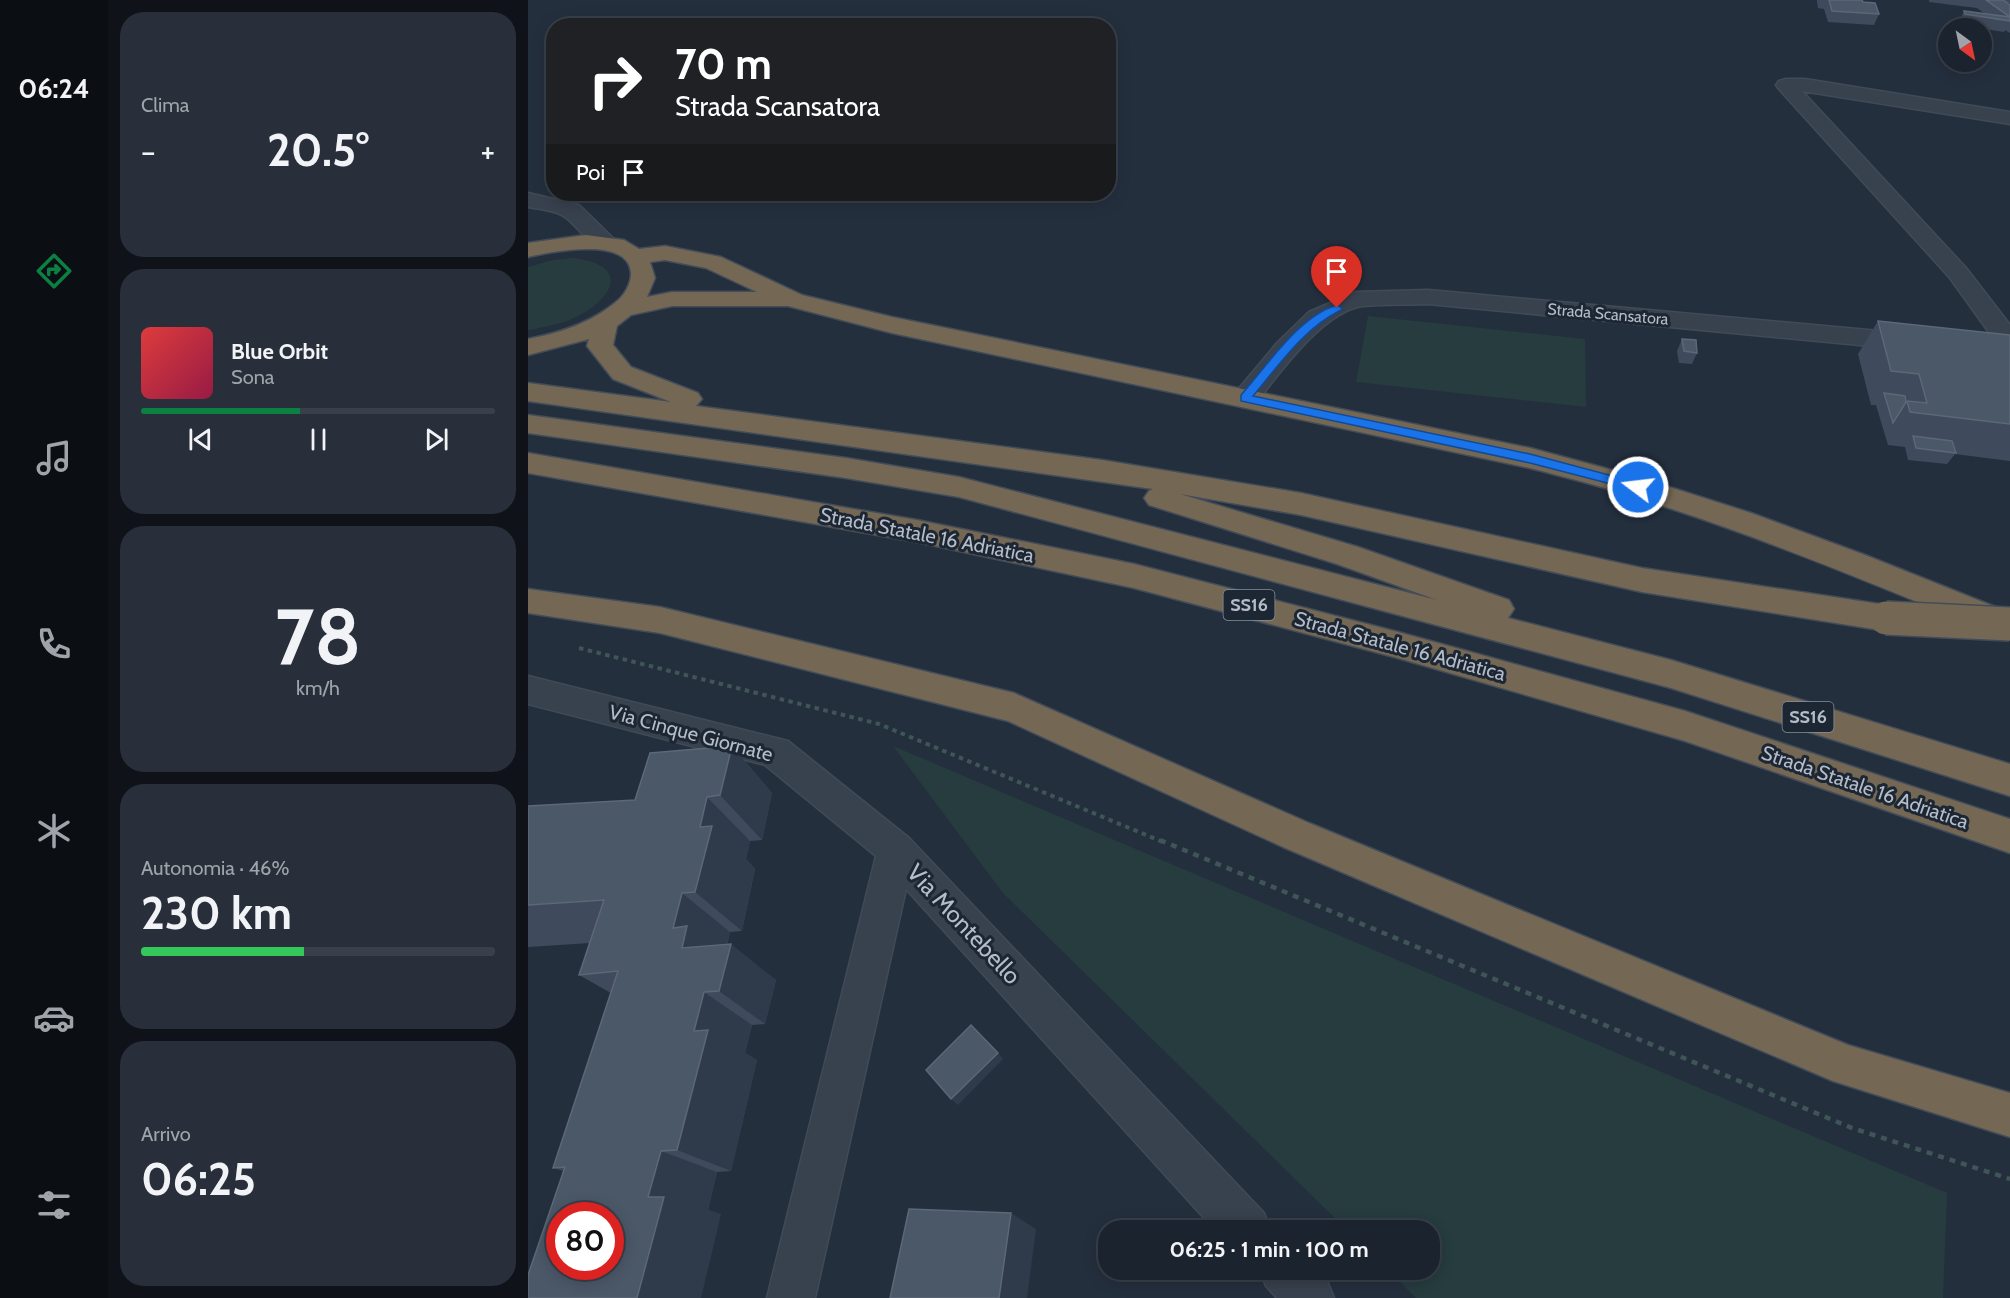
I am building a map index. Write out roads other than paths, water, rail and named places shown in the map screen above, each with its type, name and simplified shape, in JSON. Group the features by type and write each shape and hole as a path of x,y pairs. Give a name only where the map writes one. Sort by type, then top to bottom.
{"highway":[{"path":"528,250 562,243 606,243 622,248 635,256 642,267 643,280 636,295 613,316 578,336 547,345 528,347"},
{"path":"635,256 665,253 713,262 793,300 892,325 1530,458 1638,487 1740,521 1844,559 2010,625"},
{"path":"613,316 672,299 793,300"},
{"path":"613,316 600,346 622,373 670,394 770,424"},
{"path":"528,392 1102,470 1301,504 1642,580 1886,618 2010,625"},
{"name":"Strada Statale 16 Adriatica","path":"528,424 846,468 959,487 1671,674 2010,780"},
{"path":"964,451 1062,472 1181,504 1347,555 1671,674"},
{"name":"Strada Statale 16 Adriatica","path":"528,463 917,531 1134,576 1398,645 1685,726 2010,836"},
{"path":"528,601 660,621 1014,708 1296,836 1848,1066 2010,1115"}],"street":[{"path":"2003,351 1958,273 1786,85 1805,85 2010,118"},
{"path":"528,200 571,210 606,243"},
{"name":"Strada Scansatora","path":"1245,398 1286,349 1318,317 1356,299 1428,297 1932,344"},
{"name":"Via Cinque Giornate","path":"528,690 775,752 896,850"},
{"name":"Via Montebello","path":"896,850 1238,1220"},
{"name":"Via Montebello","path":"791,1298 896,850"},
{"path":"1293,1280 1310,1298"}]}
